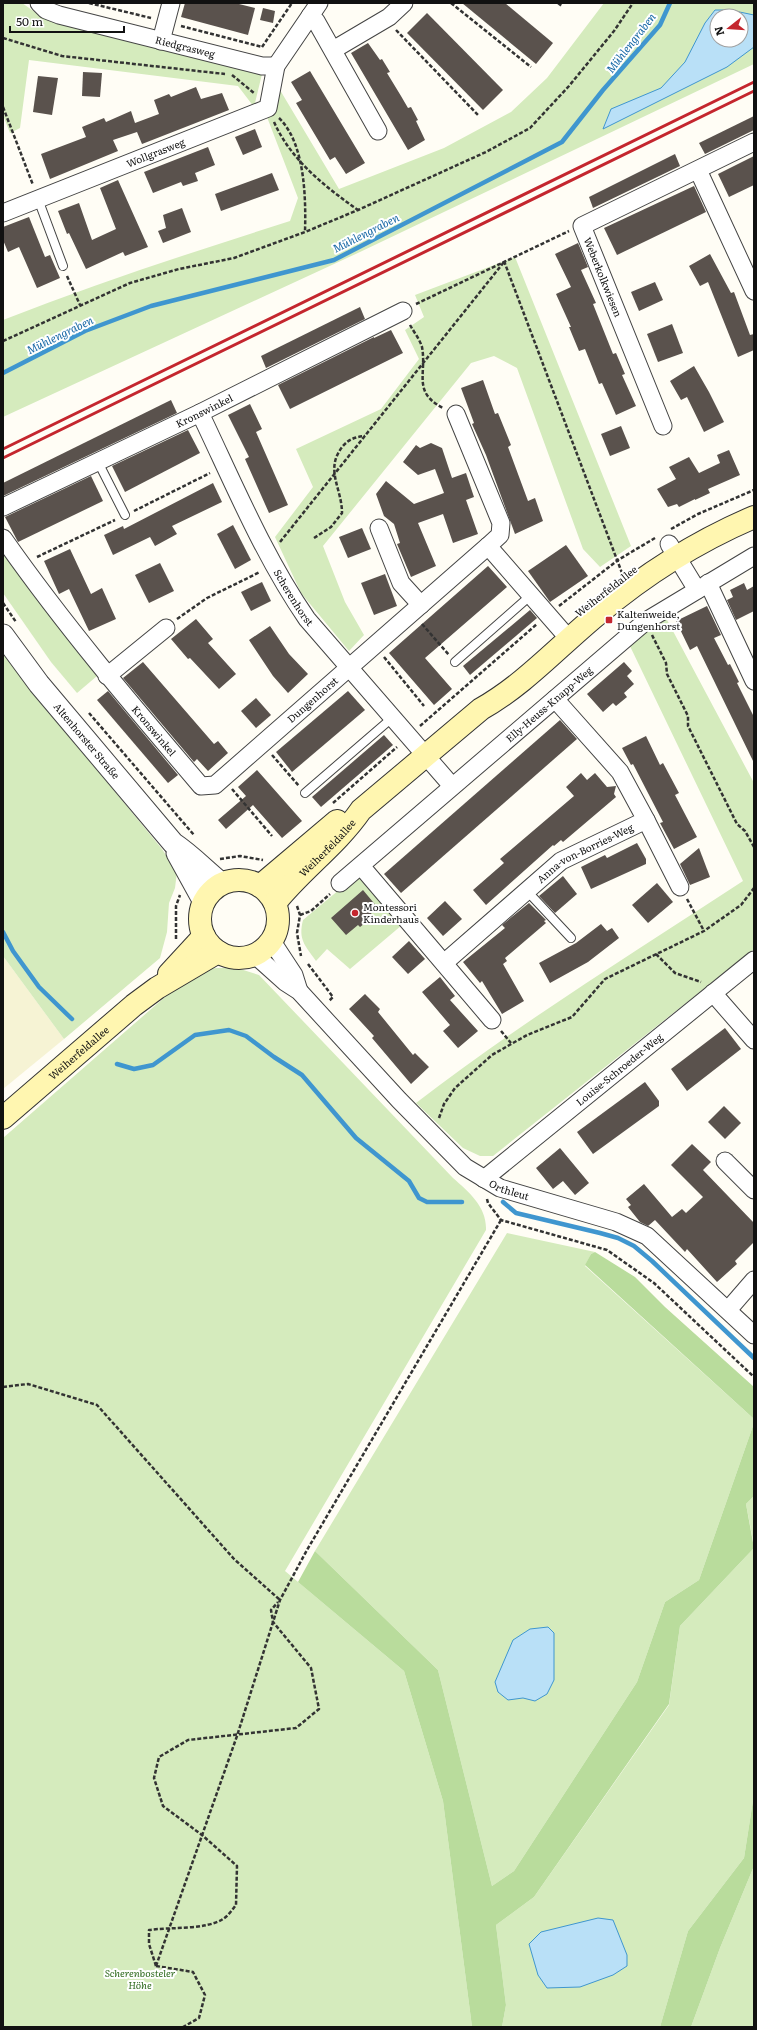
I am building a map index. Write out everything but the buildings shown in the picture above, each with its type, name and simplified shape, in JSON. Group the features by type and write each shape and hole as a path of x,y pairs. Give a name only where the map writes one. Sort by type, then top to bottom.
{"main road":[{"name":"Weiherfeldallee","path":"275,903 288,886 347,831 362,810 481,710 494,686 558,628 620,568 668,542 754,501"},
{"name":"Weiherfeldallee","path":"558,628 629,590 668,542 754,517"},
{"name":"Weiherfeldallee","path":"260,886 338,820 362,810"},
{"path":"231,880 241,880 260,886 269,894 275,903 278,916 277,928 271,940 264,949 255,954 242,958 229,957 211,944 200,925 200,913 204,902 211,891 222,883 231,880"},
{"name":"Weiherfeldallee","path":"3,1118 134,1005 211,944"}],"street":[{"name":"Riedgrasweg","path":"39,3 46,10 59,16 262,66 276,66"},
{"path":"161,41 171,3"},
{"path":"333,50 385,19 404,3"},
{"path":"268,108 276,66 314,10"},
{"path":"314,10 316,21 378,132"},
{"name":"Wollgrasweg","path":"3,213 268,108"},
{"name":"Weberkolkwiesen","path":"663,426 582,226 754,142"},
{"path":"698,170 754,291"},
{"name":"Kronswinkel","path":"3,507 200,413 403,311"},
{"name":"Scherenhorst","path":"200,413 271,561 307,619 426,756"},
{"name":"Dungenhorst","path":"201,786 215,785 500,535 501,523 456,414"},
{"path":"379,528 401,583 417,609"},
{"name":"Kronswinkel","path":"3,538 51,605 108,676 201,786"},
{"path":"668,542 703,586 754,681"},
{"path":"488,546 558,628"},
{"name":"Elly-Heuss-Knapp-Weg","path":"340,883 646,621 754,556"},
{"path":"108,676 166,628"},
{"name":"Altenhorster Straße","path":"10,629 39,684 173,843 180,860 204,902"},
{"name":"Anna-von-Borries-Weg","path":"555,699 620,772 680,887"},
{"path":"426,756 452,786"},
{"name":"Anna-von-Borries-Weg","path":"444,963 561,861 646,820"},
{"name":"Altenhorster Straße","path":"173,843 189,853 201,866 222,883"},
{"path":"361,866 492,1020"},
{"name":"Orthleut","path":"271,940 294,975 299,991"},
{"name":"Orthleut","path":"255,954 285,982 299,991 433,1136 465,1167 500,1188 616,1222 647,1236 754,1335"},
{"name":"Louise-Schroeder-Weg","path":"484,1179 754,960"},
{"path":"713,993 754,1040"},
{"path":"725,1161 754,1190"},
{"path":"728,1310 754,1280"}],"lane":[{"path":"38,199 63,266"},
{"path":"98,462 125,515"},
{"path":"455,662 530,596"},
{"path":"305,792 392,718"},
{"name":"Anna-von-Borries-Weg","path":"527,891 571,938"}],"path":[{"path":"276,66 262,47 292,3"},
{"path":"451,3 531,67"},
{"path":"558,3 562,6"},
{"path":"3,342 130,283 179,269 234,258 305,232 358,210 486,152 530,128 569,86 614,31 633,3"},
{"path":"385,19 478,115"},
{"path":"3,38 62,56 231,75 259,96 268,108 283,122 301,162 306,206 305,232"},
{"path":"3,107 38,199"},
{"path":"268,108 281,136 301,162 315,177 358,210"},
{"path":"456,414 430,401 422,385 424,363 422,345 403,311 504,261 582,226"},
{"path":"166,628 206,598 271,561 334,475 504,261"},
{"path":"504,261 620,568"},
{"path":"63,266 80,305"},
{"path":"314,538 331,527 342,513 334,475 335,457 344,445 355,437 365,436"},
{"path":"22,564 226,466"},
{"path":"332,804 409,736 558,628 620,568 668,542 698,514 754,490"},
{"path":"3,603 10,629"},
{"path":"417,609 455,662"},
{"path":"646,621 666,664 667,674 688,716 688,726 737,824 745,831 754,847"},
{"path":"374,646 424,706"},
{"path":"85,708 197,838"},
{"path":"262,744 305,792"},
{"path":"223,778 272,836"},
{"path":"317,1012 333,997 301,956 297,933 300,915 311,911 335,890 340,883"},
{"path":"680,887 704,931"},
{"path":"433,1136 444,1104 455,1088 492,1055 527,1035 572,1017 605,979 704,931 741,905 754,888"},
{"path":"176,943 176,906 181,890"},
{"path":"656,954 675,973 703,983 713,993"},
{"path":"484,1179 488,1203 501,1220 606,1250 654,1283 754,1377"},
{"path":"156,1966 237,1736 280,1600 307,1550 501,1220"},
{"path":"3,1387 28,1384 97,1405 234,1559 280,1600"},
{"path":"156,1966 149,1944 149,1930 169,1927 205,1926 223,1919 236,1905 237,1866 202,1835 163,1806 154,1778 159,1757 188,1740 237,1736 296,1728 319,1708 311,1668 273,1622 271,1610 280,1600"},
{"path":"156,1966 193,1972 205,1995 199,2018 183,2027"}],"shaded area":[{"path":"3,956 64,1039 3,1089"}],"green space":[{"path":"3,3 22,3 42,17 55,23 262,74 254,107 238,86 29,60 20,128 10,133 3,115"},
{"path":"604,3 754,3 754,64 360,252 3,417 3,320 38,306 181,256 290,221 298,198 267,117 274,114 280,90 339,189 444,148 511,112 547,78"},
{"path":"515,257 631,546 600,567 583,549 517,368 494,356 471,363 323,546 345,602 364,635 349,651 301,593 275,537 313,487 296,449 381,409 419,359 405,330 424,317 415,295"},
{"path":"3,549 97,676 77,693 51,662 3,593"},
{"path":"666,618 754,783 754,949 493,1156 480,1156 463,1148 416,1103 455,1073 536,1017 743,881 628,642"},
{"path":"3,652 66,732 162,849 177,872 175,888 169,903 167,932 160,958 64,1039 3,956"},
{"path":"358,874 402,925 350,969 327,949 316,961 302,938 301,933 303,920"},
{"name":"Scherenbosteler Höhe","path":"237,968 259,975 471,1195 484,1214 486,1222 486,1230 285,1571 404,1671 443,1801 472,2027 3,2027 3,1138 196,970"},
{"path":"507,1233 595,1252 591,1254 585,1266 754,1419 754,1423 699,1580 665,1602 637,1682 514,1871 492,1886 438,1670 315,1551"},
{"path":"595,1252 635,1277 665,1307 754,1387 754,1419 585,1265 591,1254"},
{"path":"754,1423 754,1496 746,1504 754,1548 680,1626 669,1704 534,1897 496,1925 506,2005 502,2027 472,2027 443,1801 404,1671 298,1582 315,1551 438,1670 492,1886 514,1871 637,1682 665,1602 699,1580"},
{"path":"754,1496 754,1546 746,1504"},
{"path":"754,1548 754,1794 744,1858 688,1931 660,2027 502,2027 506,2005 496,1925 534,1897 669,1705 680,1626"},
{"path":"754,1794 754,1866 720,1948 691,2027 660,2027 688,1931 744,1858"},
{"path":"754,1866 754,2027 691,2027 720,1948"}],"water":[{"path":"749,14 754,15 754,47 727,67 603,129 611,109 661,88 685,62 709,18 709,48 749,48"},
{"path":"548,1627 554,1633 554,1680 547,1694 535,1701 523,1698 508,1700 498,1692 495,1682 513,1640 530,1629"},
{"path":"598,1918 613,1920 627,1955 627,1966 613,1975 580,1987 547,1988 538,1975 529,1944 541,1932"}],"waterway":[{"name":"Mühlengraben","path":"3,373 85,331 151,306 334,260 562,142 603,90 660,25 670,3"},
{"path":"3,932 13,951 39,987 72,1019"},
{"path":"117,1064 134,1069 153,1065 195,1035 229,1030 246,1036 274,1057 302,1075 356,1138 409,1181 419,1198 427,1202 462,1202"},
{"path":"503,1202 516,1213 618,1238 634,1246 652,1261 754,1358"}],"railway":[{"path":"3,449 754,82"},
{"path":"3,458 754,91"}],"place":[{"name":"Kaltenweide, Dungenhorst","path":"609,620"},
{"name":"Montessori Kinderhaus","path":"355,913"}]}
